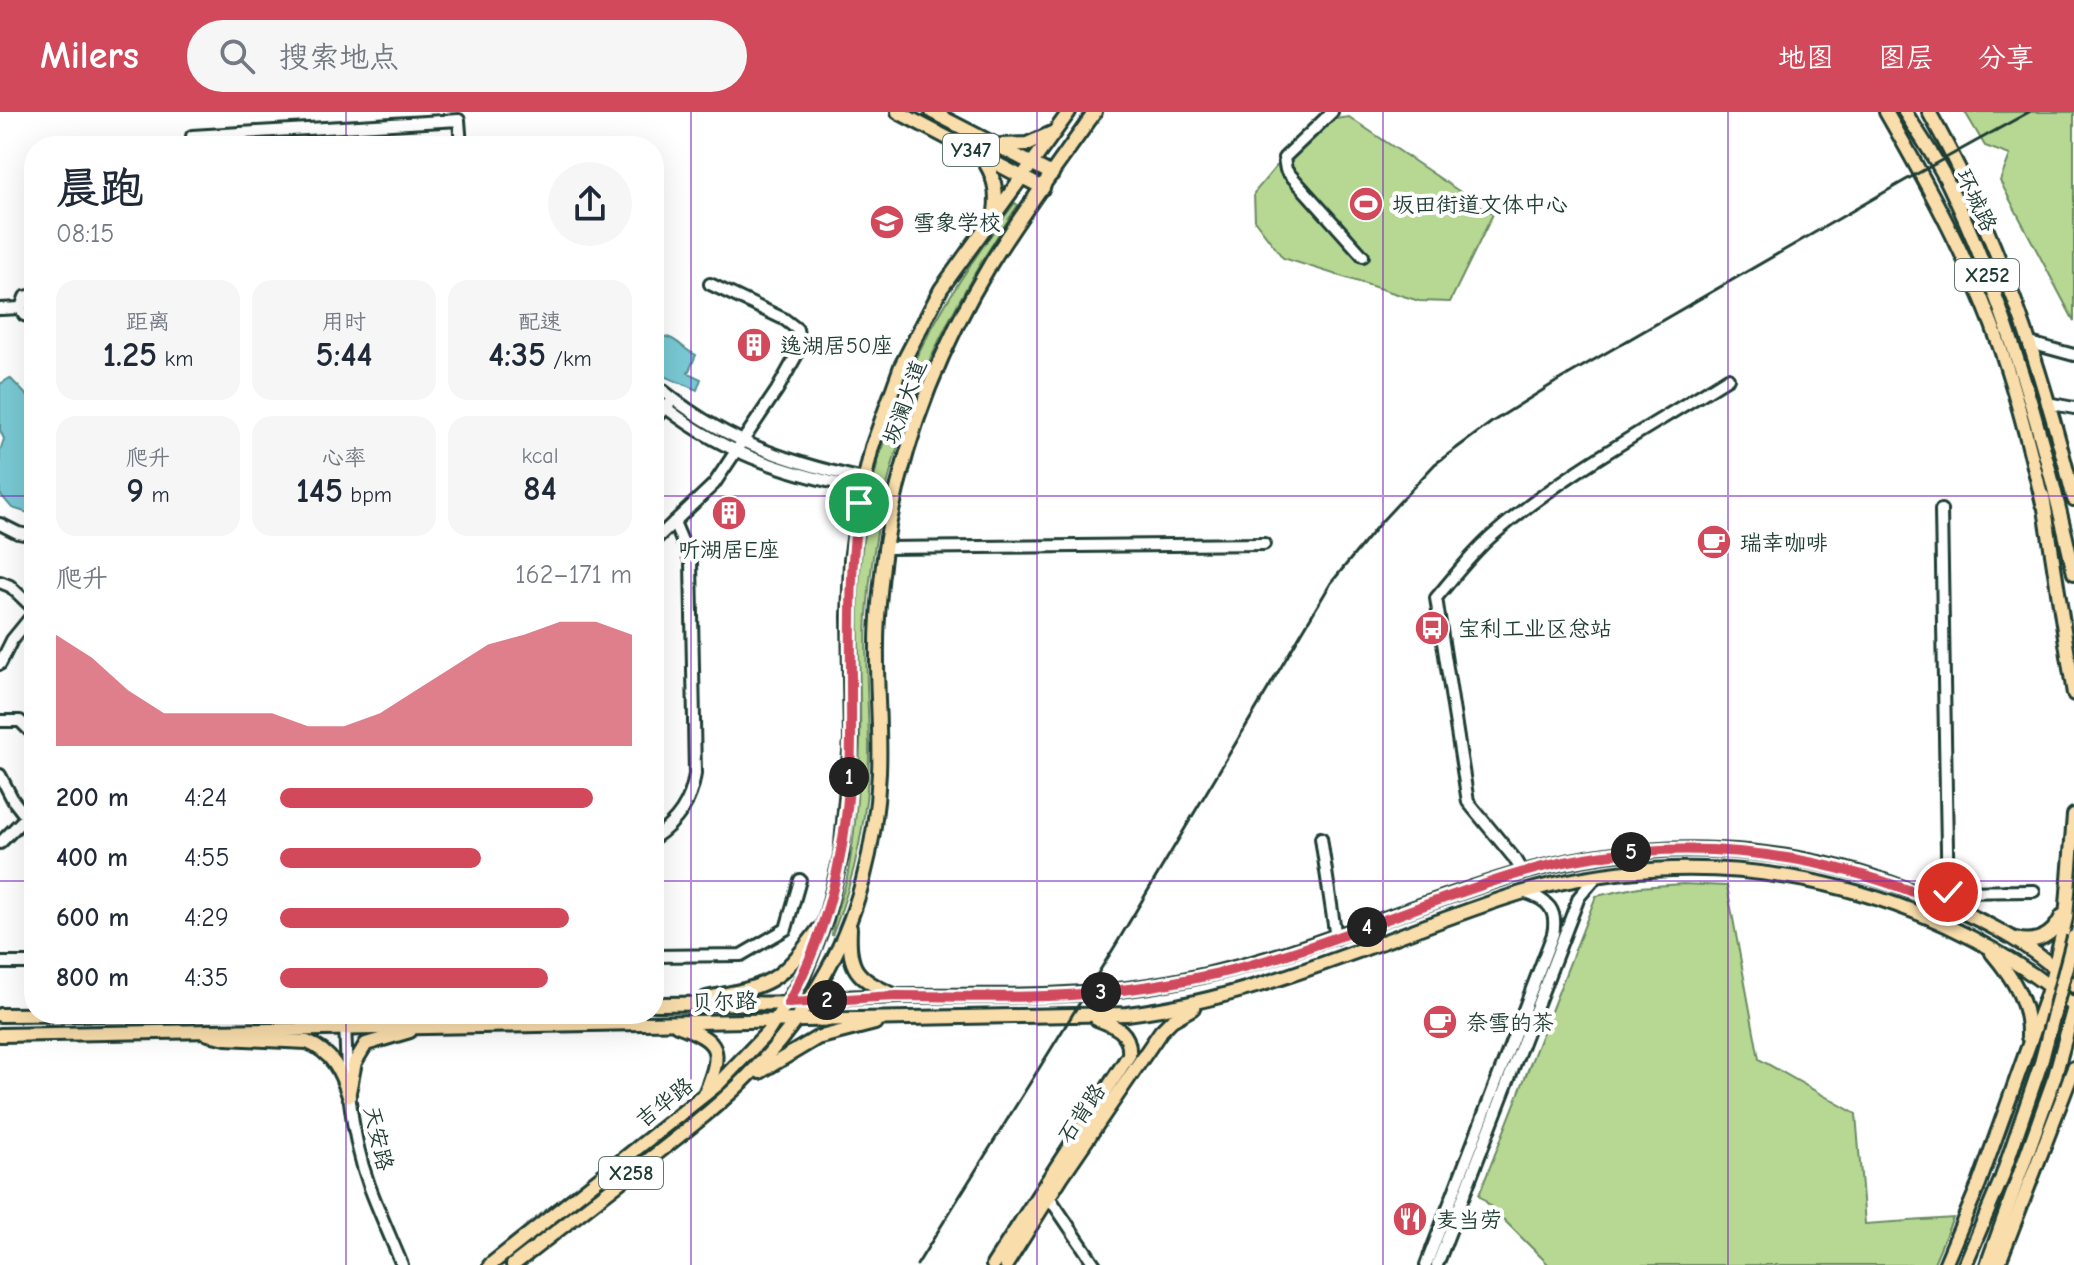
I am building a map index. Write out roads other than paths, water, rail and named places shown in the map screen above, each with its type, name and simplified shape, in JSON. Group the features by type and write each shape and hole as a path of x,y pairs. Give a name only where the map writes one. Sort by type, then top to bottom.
{"main road":[{"name":"Y347","path":"898,112 1043,188"},
{"name":"Y347","path":"932,112 1052,174"},
{"name":"坂澜大道","path":"788,1003 812,957 839,866 851,740 850,588 863,484 881,419 913,339 957,265 1069,112"},
{"name":"坂澜大道","path":"747,1079 769,1057 797,1019 832,961 851,917 865,871 877,801 876,645 885,548 905,460 935,372 977,288 1095,112"},
{"path":"1886,112 1970,272 2000,347 2025,427 2043,504 2074,694"},
{"name":"环城路","path":"1905,112 1948,182 1976,245 2006,321 2042,449"},
{"name":"环城路","path":"1929,112 1980,212 2030,343 2061,445"},
{"path":"992,143 1009,146 1027,144 1058,128"},
{"path":"977,153 994,181 997,198 995,214"},
{"path":"2061,445 2074,499"},
{"name":"X252","path":"2061,445 2074,473"},
{"path":"2042,449 2043,504"},
{"path":"2042,449 2058,498 2074,573"},
{"path":"1945,1265 1979,1184 2050,986 2068,902 2074,815"},
{"path":"788,1003 897,996 1046,996 1136,988 1247,966 1523,873 1580,859 1688,849 1741,851 1795,858 1899,886 1948,906 2009,938 2055,966 2074,986"},
{"name":"X258","path":"777,1019 1090,1016 1153,1011 1206,1001 1257,986 1524,892 1597,876 1688,868 1740,870 1792,877 1842,888 1892,904 1988,947 2050,986 2074,1006"},
{"path":"2009,938 2026,942 2048,935 2059,922 2068,902"},
{"path":"851,917 849,953 856,972 872,985 897,996"},
{"path":"671,1004 750,990 775,980 795,962 826,918"},
{"path":"1965,1265 2001,1180 2041,1063 2074,937"},
{"path":"1988,947 2022,996 2028,1030 2026,1053"},
{"name":"石背路","path":"1006,1265 1161,1031 1172,1020 1206,1001"},
{"name":"贝尔路","path":"664,1004 788,1003"},
{"name":"吉华路","path":"490,1265 704,1096 743,1060 788,1003"},
{"path":"1987,1265 2055,1076 2074,1006"},
{"path":"0,1015 24,1015"},
{"name":"石背路","path":"993,1265 1129,1055 1130,1046 1121,1029 1090,1016"},
{"name":"X258","path":"747,1079 817,1038 897,1017"},
{"name":"贝尔路","path":"664,1022 777,1019"},
{"path":"670,1022 701,1034 714,1048 716,1068 704,1096"},
{"name":"贝尔路","path":"0,1035 294,1024"},
{"name":"贝尔路","path":"398,1024 552,1024"},
{"path":"349,1096 355,1062 366,1044 434,1026"},
{"path":"193,1030 226,1038 307,1042 318,1046 336,1064 349,1096"},
{"path":"1998,1265 2070,1088 2074,1068"},
{"name":"吉华路","path":"513,1265 715,1108 747,1079"}],"street":[{"path":"1332,112 1284,158 1286,170 1363,256"},
{"path":"192,136 459,120 460,136"},
{"path":"664,532 714,484 777,390 800,349 797,329 784,319 710,284"},
{"path":"24,300 21,308 24,315"},
{"path":"0,309 21,308"},
{"path":"2030,343 2074,355"},
{"path":"1523,873 1468,802 1436,598 1491,536 1532,504 1728,378"},
{"path":"664,396 669,403"},
{"path":"664,401 711,426 739,447 863,484"},
{"path":"664,408 669,403"},
{"path":"2047,403 2074,408"},
{"path":"1941,510 1948,906"},
{"path":"664,829 681,813 688,801 695,774 691,562 674,522"},
{"path":"0,524 24,534"},
{"path":"885,548 1264,544"},
{"path":"0,582 10,586 24,601"},
{"path":"0,664 24,624"},
{"path":"0,721 20,721 24,725"},
{"path":"0,775 24,814"},
{"path":"0,843 24,819"},
{"path":"1321,838 1336,938"},
{"path":"1437,1265 1579,897 1597,876"},
{"path":"664,956 741,955 786,929 800,880"},
{"path":"1948,892 2034,891"},
{"path":"1426,1265 1553,934 1555,923 1549,903 1524,892"},
{"path":"0,963 24,963"},
{"name":"天安路","path":"345,1024 349,1096 365,1174 402,1265"},
{"path":"1049,1197 1095,1265"}],"water":[{"path":"664,337 675,340 696,355 688,373 701,379 697,390 664,376"},
{"path":"10,378 24,393 24,512 12,508 0,494 0,451 4,439 0,430 0,384"}],"railway":[{"path":"917,1265 1115,946 1331,583 1380,523 1435,464 1492,422 1559,380 2029,112"}],"place":[{"name":"坂田街道文体中心","path":"1366,204"},
{"name":"雪象学校","path":"887,222"},
{"name":"逸湖居50座","path":"754,345"},
{"name":"听湖居E座","path":"729,513"},
{"name":"瑞幸咖啡","path":"1714,542"},
{"name":"宝利工业区总站","path":"1432,628"},
{"name":"奈雪的茶","path":"1440,1022"},
{"name":"麦当劳","path":"1410,1219"}]}
